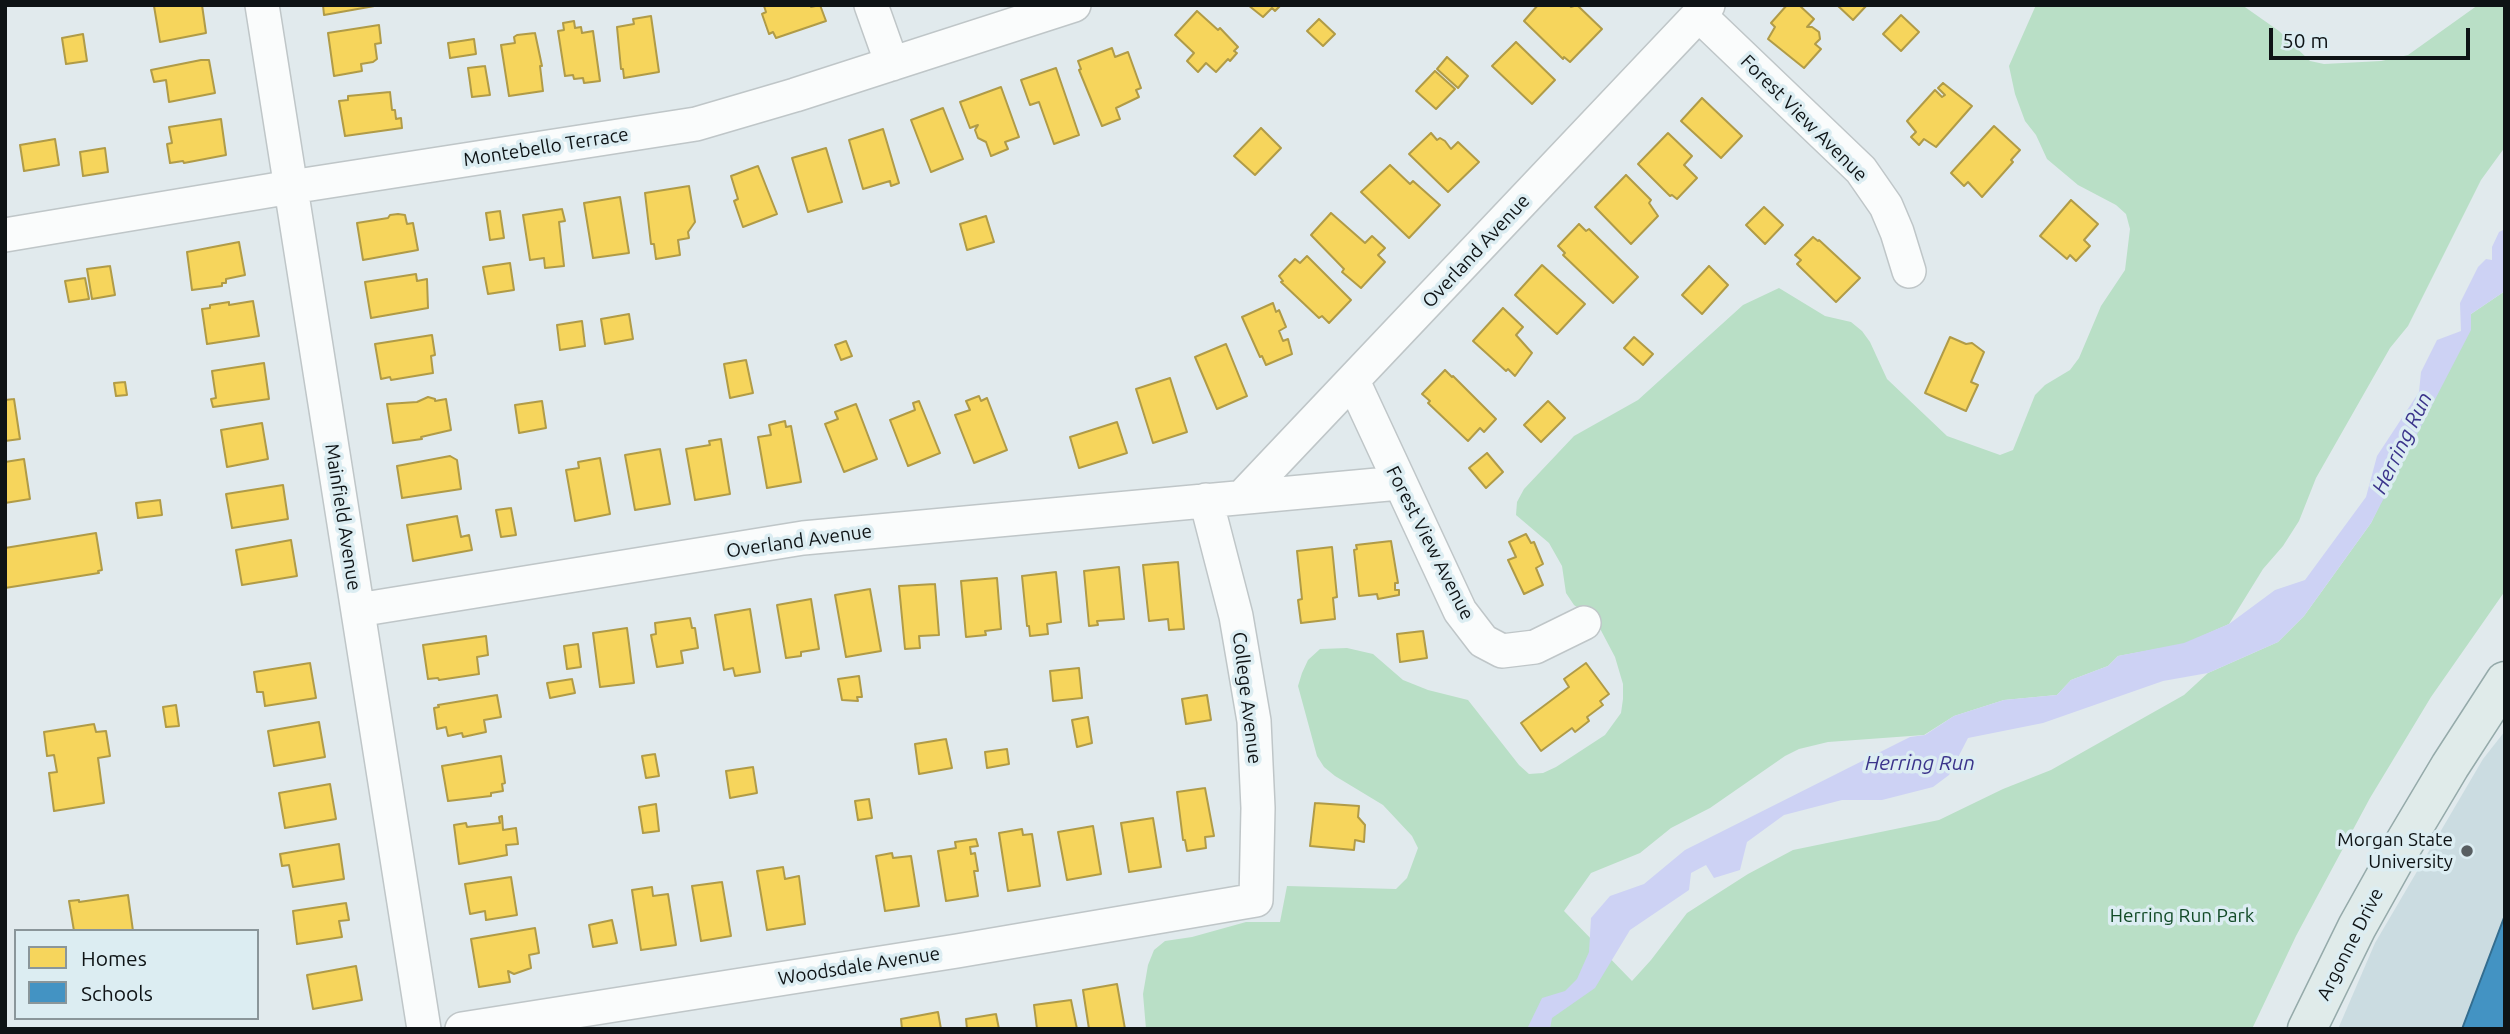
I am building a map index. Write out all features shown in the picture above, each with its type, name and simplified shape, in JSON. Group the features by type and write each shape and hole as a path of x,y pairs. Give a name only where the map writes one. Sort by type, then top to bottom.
{"main road":[{"name":"Argonne Drive","path":"2307,1029 2357,927 2400,850 2449,766 2505,681"}],"street":[{"name":"Mainfield Avenue","path":"262,5 424,1029"},
{"path":"871,5 892,64"},
{"name":"Montebello Terrace","path":"5,235 696,124 1074,5"},
{"name":"Forest View Avenue","path":"1703,10 1861,170 1886,206 1909,271"},
{"name":"Overland Avenue","path":"1244,496 1703,10"},
{"name":"Forest View Avenue","path":"1353,381 1460,611 1483,641 1502,651 1535,647 1584,623"},
{"name":"Overland Avenue","path":"358,610 803,538 1399,483"},
{"name":"College Avenue","path":"1206,500 1236,616 1254,721 1258,808 1256,900"},
{"name":"Woodsdale Avenue","path":"462,1029 1256,900"}],"shaded area":[{"name":"Morgan State University","path":"2505,731 2505,1029 2338,1029 2375,943 2483,759"}],"green space":[{"name":"Herring Run Park","path":"2036,5 2242,5 2279,31 2310,61 2324,64 2381,61 2408,55 2478,5 2505,5 2505,147 2481,180 2408,326 2390,348 2316,478 2299,521 2283,546 2263,569 2229,624 2184,644 2118,656 2108,666 2071,680 2057,695 2004,700 1954,716 1924,735 1828,742 1799,749 1710,808 1671,828 1640,853 1591,873 1564,911 1632,981 1687,913 1748,874 1793,850 1939,820 2003,789 2051,770 2184,695 2208,673 2278,642 2304,616 2371,523 2471,314 2505,291 2505,591 2431,697 2370,798 2296,936 2252,1029 1146,1029 1143,994 1148,965 1154,950 1165,941 1192,937 1246,922 1280,922 1287,886 1396,889 1407,878 1418,848 1412,836 1383,805 1335,776 1324,767 1317,756 1298,686 1308,660 1320,649 1347,648 1373,654 1403,680 1428,690 1468,700 1529,774 1543,773 1556,767 1605,735 1621,713 1623,699 1623,684 1615,657 1596,621 1574,605 1566,593 1562,566 1549,543 1516,515 1517,502 1524,489 1574,436 1638,400 1743,305 1779,288 1825,316 1851,322 1870,342 1887,379 1947,436 2000,455 2013,450 2035,395 2045,385 2070,370 2079,358 2101,306 2125,270 2130,229 2126,214 2116,205 2078,185 2047,159 2036,135 2025,121 2009,66"}],"water":[{"name":"Herring Run","path":"2505,229 2505,291 2471,314 2471,330 2371,523 2304,616 2278,642 2208,673 2163,681 2043,723 1968,738 1949,775 1933,787 1882,800 1842,800 1784,815 1747,842 1740,870 1714,878 1706,865 1691,873 1689,890 1630,930 1595,988 1552,1018 1550,1029 1527,1029 1542,998 1565,991 1577,979 1589,952 1591,918 1610,896 1644,884 1685,850 1910,737 1925,735 1954,716 2004,700 2057,695 2071,680 2108,666 2118,656 2184,643 2229,624 2275,590 2305,580 2366,497 2377,456 2419,392 2421,372 2437,340 2461,331 2460,303 2478,267 2486,259 2492,260 2492,247 2499,232"}],"building: Homes":[{"path":"202,5 206,33 160,42 154,6"},
{"path":"323,5 380,5 324,15"},
{"path":"820,5 826,21 776,38 773,32 769,34 762,14 766,12 764,6"},
{"path":"1248,5 1281,5 1275,11 1272,8 1263,17"},
{"path":"1538,5 1577,5 1602,29 1570,62 1564,57 1563,59 1524,21"},
{"path":"1787,5 1799,5 1814,19 1807,27 1819,32 1820,39 1815,44 1821,49 1804,68 1768,39 1775,27 1771,23"},
{"path":"1837,5 1867,5 1853,20"},
{"path":"1197,11 1218,30 1220,28 1238,47 1234,51 1237,53 1230,61 1228,59 1216,72 1206,63 1198,72 1187,61 1194,53 1175,35"},
{"path":"1901,15 1919,32 1901,51 1883,34"},
{"path":"651,16 659,72 624,78 617,27 634,24 633,19"},
{"path":"1319,19 1335,34 1323,46 1307,31"},
{"path":"574,21 575,28 581,27 582,33 593,31 600,81 584,83 583,78 565,76 558,31 564,30 563,23"},
{"path":"379,25 381,43 375,44 377,59 361,64 362,71 334,76 328,33"},
{"path":"535,33 542,66 543,91 509,96 501,45 515,43 514,37 517,35"},
{"path":"83,34 87,61 66,64 62,38"},
{"path":"474,39 476,54 450,58 448,43"},
{"path":"1516,42 1555,80 1532,104 1492,66"},
{"path":"1112,48 1115,57 1128,52 1141,88 1136,90 1139,97 1116,108 1120,119 1102,126 1079,70 1078,61"},
{"path":"1447,57 1468,76 1458,88 1437,69"},
{"path":"209,60 215,93 169,102 166,80 154,82 151,70"},
{"path":"485,66 490,95 472,97 468,68"},
{"path":"1056,68 1079,135 1054,144 1039,102 1030,105 1021,80"},
{"path":"1435,71 1455,89 1436,109 1416,91"},
{"path":"1943,83 1972,106 1936,147 1924,139 1919,145 1911,137 1916,132 1907,121 1935,90 1942,97 1945,95 1938,88"},
{"path":"1001,87 1019,137 1005,142 1008,149 991,156 986,142 978,138 975,130 978,125 970,128 960,102"},
{"path":"390,92 392,110 395,110 396,119 401,118 402,128 345,136 339,101 348,100 348,96"},
{"path":"1702,98 1742,136 1721,158 1681,121"},
{"path":"943,108 963,159 931,172 911,120"},
{"path":"221,119 226,155 170,163 167,144 172,143 169,127"},
{"path":"1994,126 2020,150 2011,160 2013,162 1982,197 1968,182 1964,186 1951,173"},
{"path":"1261,128 1281,148 1255,175 1234,156"},
{"path":"883,129 899,183 891,186 890,181 863,189 849,140"},
{"path":"1431,133 1437,140 1440,138 1445,141 1451,149 1458,142 1479,162 1448,192 1409,154"},
{"path":"1668,133 1692,156 1684,165 1697,178 1677,199 1670,196 1638,164"},
{"path":"55,139 59,165 24,171 20,145"},
{"path":"105,148 108,172 83,176 80,152"},
{"path":"826,148 842,202 808,212 792,158"},
{"path":"1390,165 1410,184 1413,181 1440,205 1409,238 1361,192"},
{"path":"758,166 777,214 743,227 734,201 738,199 731,176"},
{"path":"1626,175 1651,200 1649,203 1658,216 1631,244 1595,207"},
{"path":"689,186 695,222 688,232 689,238 678,240 680,255 656,259 654,244 651,244 645,193"},
{"path":"620,197 629,253 593,258 584,203"},
{"path":"2071,200 2098,224 2084,240 2090,246 2076,261 2070,255 2067,259 2040,236"},
{"path":"1764,207 1783,225 1765,244 1746,225"},
{"path":"562,209 565,221 559,222 564,266 545,268 544,258 530,260 523,215"},
{"path":"500,211 504,238 490,240 486,213"},
{"path":"1331,213 1365,243 1372,236 1385,248 1378,255 1385,262 1361,288 1342,272 1344,269 1311,235"},
{"path":"398,214 405,215 407,224 413,223 418,250 363,260 357,223"},
{"path":"986,216 994,242 967,250 960,224"},
{"path":"1579,224 1586,231 1589,229 1638,277 1613,303 1563,255 1565,253 1558,246"},
{"path":"1813,237 1860,278 1836,302 1797,264 1801,260 1795,255"},
{"path":"239,242 245,275 226,279 222,286 192,290 187,252"},
{"path":"1307,256 1351,300 1329,323 1322,316 1319,318 1281,282 1283,281 1279,276 1295,259 1300,263"},
{"path":"510,263 514,290 488,294 483,267"},
{"path":"1542,265 1585,304 1557,334 1515,295"},
{"path":"110,266 115,295 92,299 87,269"},
{"path":"1709,266 1728,285 1702,314 1682,295"},
{"path":"416,274 417,281 427,279 428,308 371,318 365,282"},
{"path":"85,278 89,299 69,302 65,281"},
{"path":"253,301 259,336 207,344 202,309 229,302 229,305"},
{"path":"1273,303 1286,327 1279,331 1283,341 1288,339 1292,354 1266,365 1242,317"},
{"path":"1503,308 1523,327 1516,335 1532,353 1515,376 1473,341"},
{"path":"629,314 633,339 605,344 601,319"},
{"path":"582,321 585,346 560,350 557,325"},
{"path":"432,335 435,355 431,356 433,373 391,380 390,377 381,379 375,344"},
{"path":"1634,337 1653,354 1643,365 1624,348"},
{"path":"1950,337 1966,344 1972,343 1984,352 1971,382 1978,385 1966,411 1925,393"},
{"path":"846,341 852,356 841,360 835,345"},
{"path":"1226,344 1247,396 1217,409 1195,357"},
{"path":"746,360 753,393 730,398 724,364"},
{"path":"264,363 269,399 213,407 211,399 216,398 212,371"},
{"path":"1445,370 1496,419 1484,432 1480,428 1468,441 1422,394"},
{"path":"1170,378 1187,432 1153,443 1136,389"},
{"path":"125,382 127,395 116,396 114,383"},
{"path":"979,396 981,401 987,398 1007,450 974,463 955,415 970,410 966,401"},
{"path":"428,397 435,401 446,399 451,430 421,437 422,439 393,443 387,404 417,402"},
{"path":"14,399 20,439 5,441 5,400"},
{"path":"542,401 546,428 519,433 515,405"},
{"path":"919,401 940,453 908,466 890,420 915,410 913,403"},
{"path":"1548,401 1565,418 1541,442 1524,425"},
{"path":"856,404 877,459 844,472 825,424 838,419 835,412"},
{"path":"785,421 786,427 791,426 801,482 767,488 758,437 771,435 769,425"},
{"path":"1117,422 1127,453 1079,468 1070,437"},
{"path":"262,423 268,459 227,467 221,430"},
{"path":"721,439 730,494 695,500 686,449 710,445 709,441"},
{"path":"660,449 670,504 635,510 625,455"},
{"path":"1487,453 1503,472 1486,488 1469,468"},
{"path":"450,456 457,460 461,489 402,498 397,466"},
{"path":"600,458 610,514 575,521 566,470 579,468 578,462"},
{"path":"24,459 30,499 5,503 5,462"},
{"path":"283,485 288,519 232,528 226,494"},
{"path":"160,500 162,515 138,518 136,503"},
{"path":"511,508 516,535 501,537 496,510"},
{"path":"457,516 461,537 469,535 472,550 413,561 407,525"},
{"path":"96,533 102,570 98,571 99,573 5,588 5,548"},
{"path":"1526,534 1531,543 1534,542 1543,564 1536,568 1543,585 1524,594 1508,560 1516,557 1509,542"},
{"path":"291,540 297,576 242,585 236,550"},
{"path":"1391,541 1398,583 1395,583 1395,590 1399,590 1399,595 1378,599 1377,594 1359,596 1354,550 1357,549 1356,545"},
{"path":"1332,547 1337,597 1333,598 1335,619 1301,623 1298,600 1302,599 1297,551"},
{"path":"1178,562 1184,629 1169,630 1168,619 1149,621 1143,565"},
{"path":"1119,567 1124,619 1097,621 1098,625 1089,626 1084,571"},
{"path":"1056,572 1061,622 1047,624 1048,634 1030,636 1022,576"},
{"path":"997,578 1001,629 985,631 986,635 966,637 961,581"},
{"path":"935,584 939,635 919,636 920,648 905,649 899,586"},
{"path":"870,589 881,651 846,657 835,595"},
{"path":"811,599 819,649 786,658 777,605"},
{"path":"750,609 760,672 735,676 733,668 724,670 715,615"},
{"path":"690,618 692,628 695,628 698,648 681,651 683,663 657,667 651,635 656,634 655,623"},
{"path":"627,628 634,683 600,687 593,633"},
{"path":"1423,631 1427,658 1400,662 1397,634"},
{"path":"486,636 488,655 477,657 479,674 428,679 423,645"},
{"path":"578,644 581,667 567,669 564,646"},
{"path":"310,663 316,698 265,706 263,692 257,692 254,672"},
{"path":"1586,663 1609,694 1600,701 1603,705 1587,717 1589,721 1575,732 1572,728 1541,751 1521,723 1569,687 1564,679"},
{"path":"1079,668 1082,698 1053,701 1050,671"},
{"path":"859,676 862,697 857,697 858,701 842,700 838,679"},
{"path":"572,679 575,693 550,698 547,683"},
{"path":"497,695 501,717 484,720 486,732 463,737 462,733 448,736 446,727 437,729 434,708 439,707 438,705"},
{"path":"1207,695 1211,720 1186,724 1182,699"},
{"path":"176,705 179,726 166,727 163,707"},
{"path":"1088,717 1092,743 1077,747 1072,720"},
{"path":"319,722 325,757 274,766 268,731"},
{"path":"94,724 96,732 106,731 110,756 98,758 104,803 54,811 49,773 57,772 54,755 47,756 44,732"},
{"path":"946,739 952,768 919,774 915,744"},
{"path":"1007,749 1009,764 987,768 985,752"},
{"path":"655,754 659,776 646,778 642,756"},
{"path":"501,756 505,783 502,784 503,791 491,793 491,796 448,801 442,766"},
{"path":"753,767 757,793 730,798 726,771"},
{"path":"330,784 336,819 285,828 279,793"},
{"path":"1205,788 1214,836 1205,837 1206,848 1187,851 1183,840 1177,792"},
{"path":"869,799 872,818 858,820 855,801"},
{"path":"1315,803 1359,806 1358,817 1365,825 1364,842 1355,840 1354,850 1310,846"},
{"path":"656,804 659,831 643,833 639,807"},
{"path":"502,816 503,830 516,828 518,844 506,845 507,855 459,864 454,825 466,823 467,827 500,823 499,817"},
{"path":"1153,818 1161,867 1129,872 1121,823"},
{"path":"1093,826 1101,874 1067,880 1058,832"},
{"path":"1022,829 1023,835 1032,834 1040,886 1008,891 999,833"},
{"path":"976,839 978,846 970,847 971,854 975,853 978,871 974,871 978,896 946,901 938,851 956,848 955,842"},
{"path":"339,844 344,879 293,887 289,865 282,866 280,854"},
{"path":"892,853 893,858 911,856 919,906 885,911 876,856"},
{"path":"783,867 785,879 799,876 805,924 767,930 757,871"},
{"path":"511,877 517,915 486,920 485,911 470,914 465,884"},
{"path":"722,882 731,936 701,941 692,886"},
{"path":"652,887 653,896 668,894 676,945 641,950 632,890"},
{"path":"128,895 133,929 74,929 69,901"},
{"path":"346,903 349,920 339,921 342,937 297,944 293,911"},
{"path":"612,920 617,943 593,947 589,925"},
{"path":"535,928 539,953 529,955 531,968 514,974 508,971 510,982 479,987 471,939"},
{"path":"356,966 362,1000 313,1009 307,975"},
{"path":"1117,984 1125,1029 1089,1029 1083,990"},
{"path":"1071,1000 1077,1029 1037,1029 1034,1005"},
{"path":"938,1012 941,1029 902,1029 901,1019"},
{"path":"996,1014 999,1029 967,1029 966,1019"}],"building: Schools":[{"path":"2505,915 2505,1029 2462,1029"}],"place":[{"name":"Morgan State University","path":"2467,851"}]}
